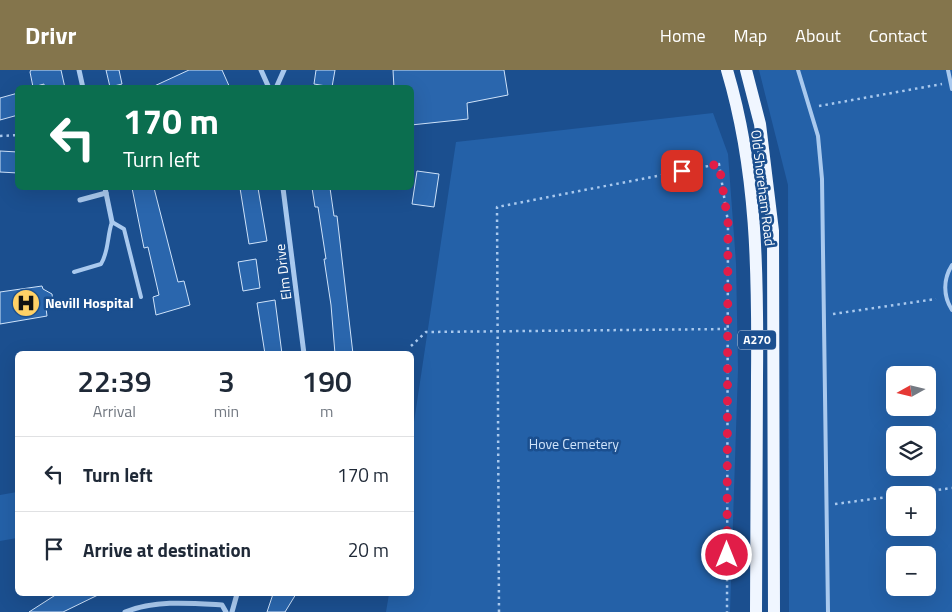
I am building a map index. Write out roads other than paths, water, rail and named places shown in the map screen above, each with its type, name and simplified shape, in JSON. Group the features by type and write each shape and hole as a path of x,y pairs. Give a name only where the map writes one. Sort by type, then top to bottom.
{"main road":[{"name":"Old Shoreham Road","path":"727,70 734,93 749,172 755,228 758,290 756,612"},
{"name":"Old Shoreham Road","path":"746,70 760,124 773,231 774,612"}],"street":[{"path":"79,70 82,85"},
{"path":"261,70 268,85"},
{"path":"277,85 284,70"},
{"path":"80,200 106,190 112,222"},
{"name":"Elm Drive","path":"283,190 304,351"},
{"path":"232,612 236,596"},
{"path":"125,612 179,602 222,605 226,612"}],"lane":[{"path":"798,70 818,136 821,160 828,612"},
{"path":"948,70 952,89"},
{"path":"74,272 101,264 106,255 108,232 112,222 124,229 141,297"},
{"path":"952,265 945,284 946,297 952,310"}],"place":[{"name":"Nevill Hospital","path":"26,303"}],"park label":[{"name":"Hove Cemetery","path":"574,444"}]}
